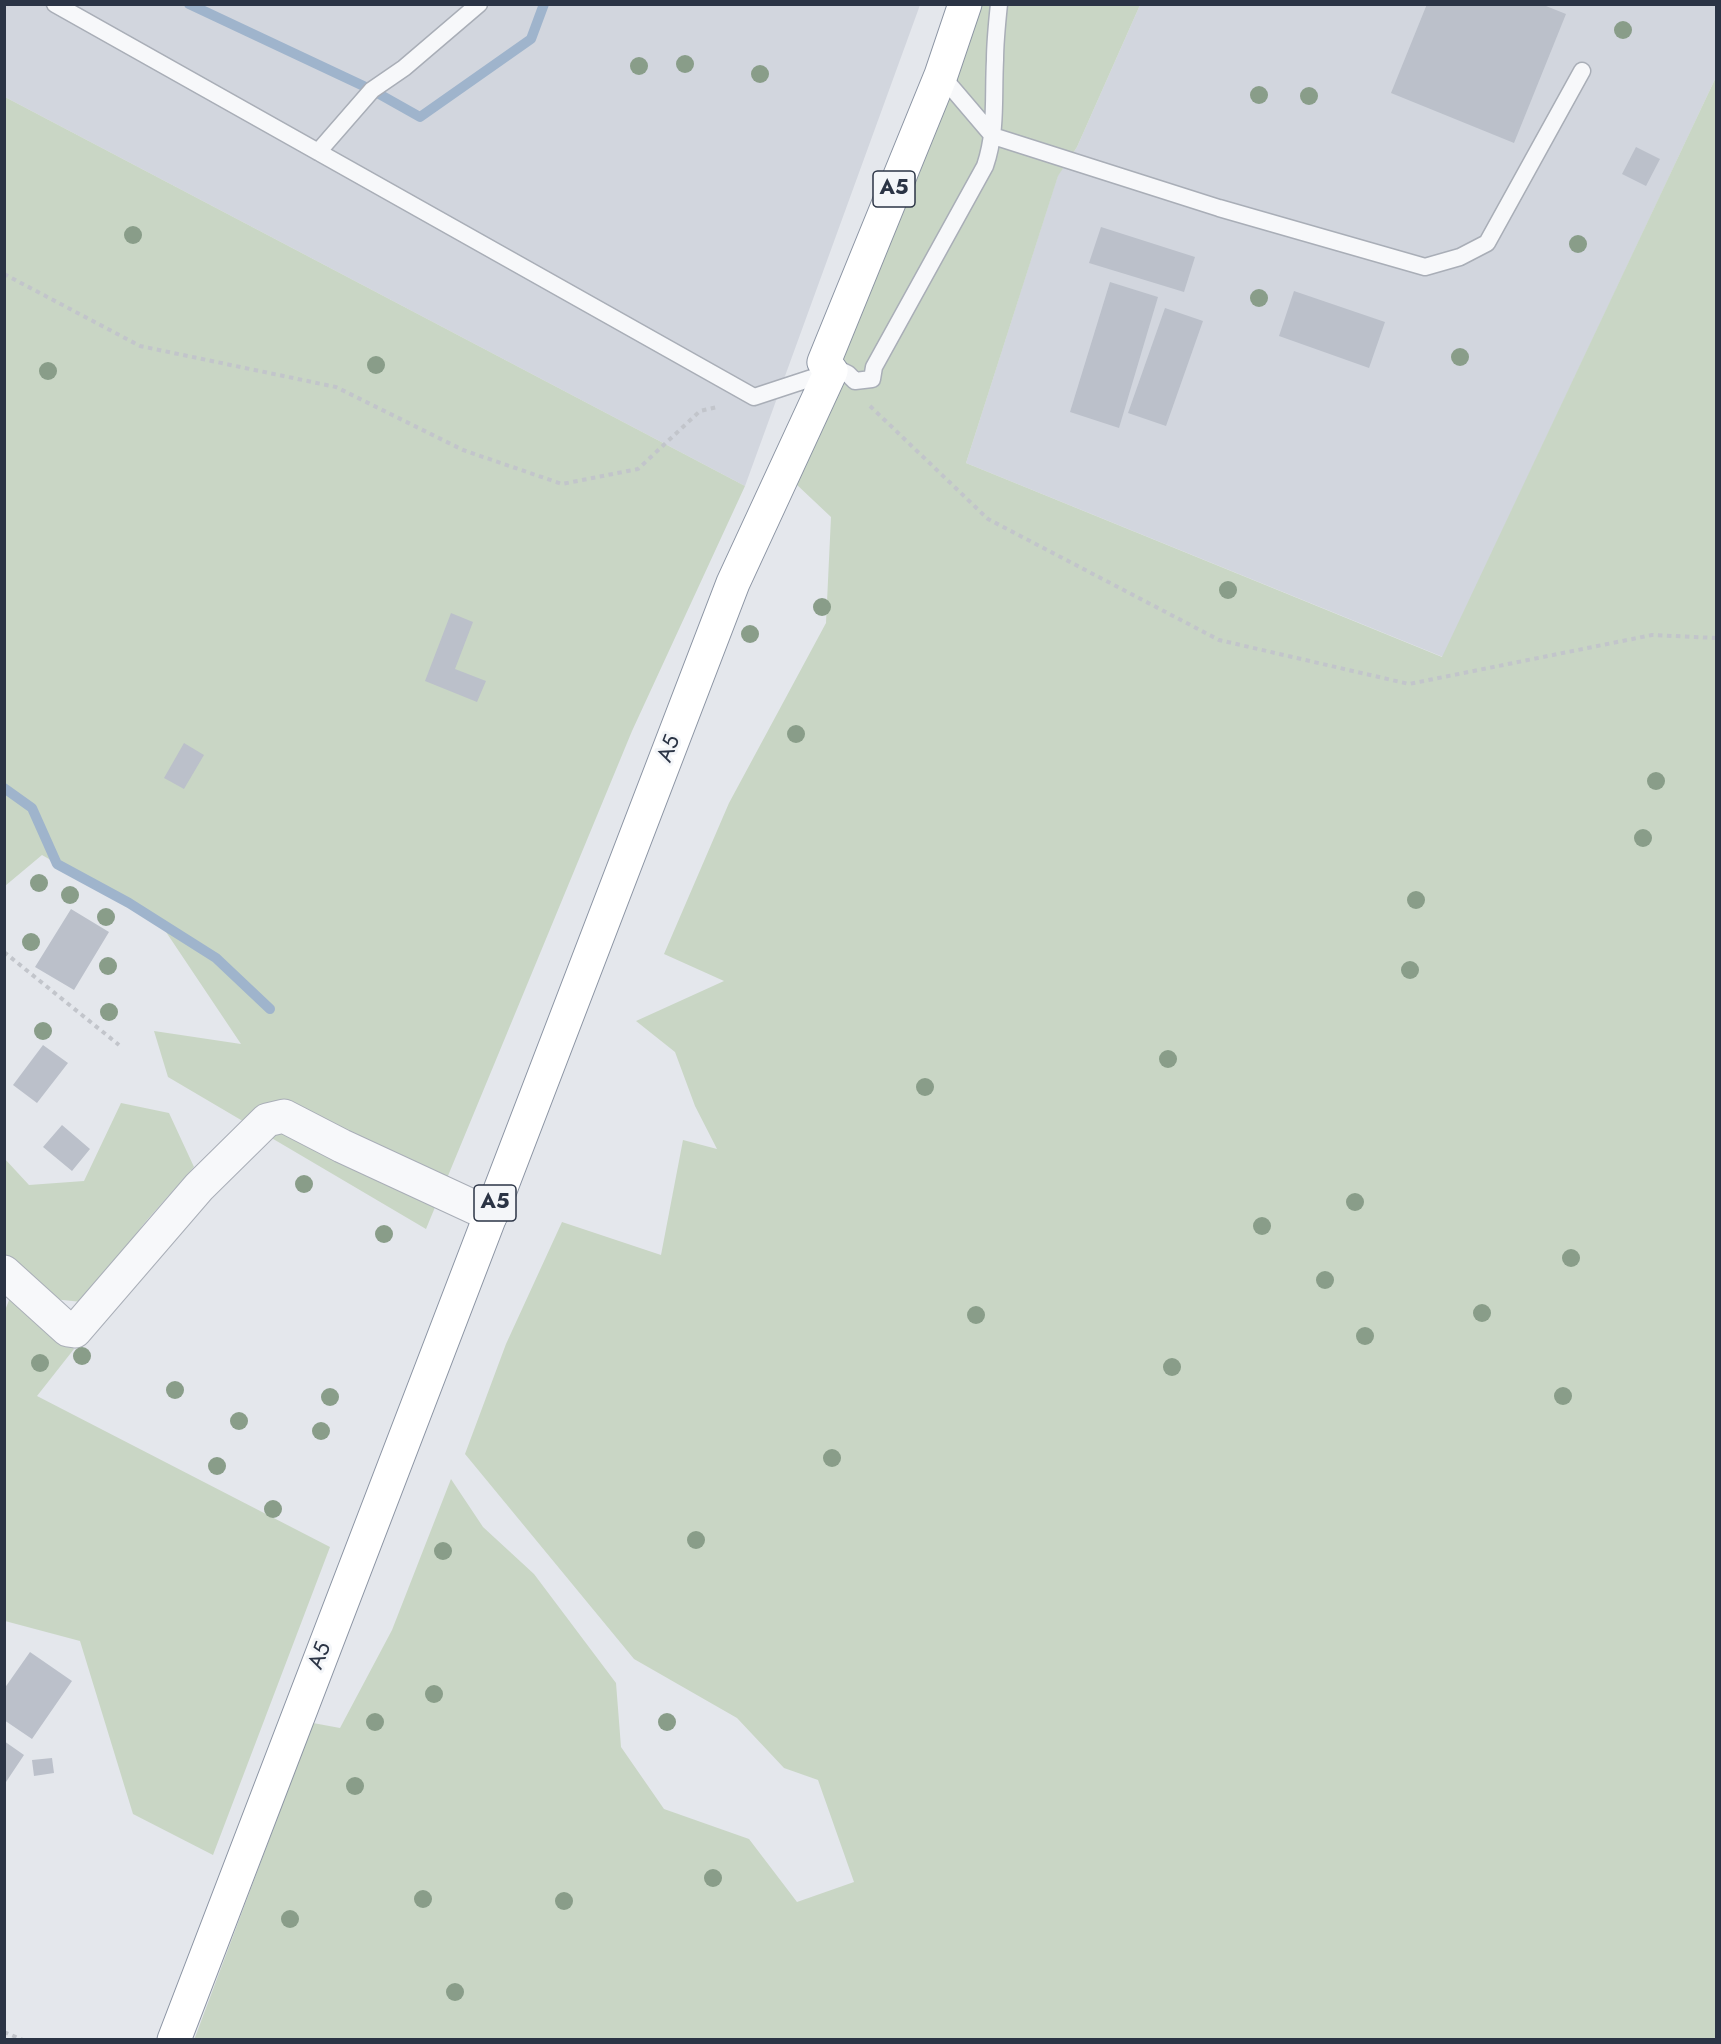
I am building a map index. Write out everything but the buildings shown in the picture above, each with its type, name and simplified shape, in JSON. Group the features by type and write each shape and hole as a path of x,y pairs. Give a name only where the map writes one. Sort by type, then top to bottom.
{"highway":[{"name":"A5","path":"174,2040 733,583 830,359 940,75 965,4"}],"street":[{"path":"4,1272 68,1330 75,1331 199,1187 267,1120 275,1116 284,1116 491,1215"}],"lane":[{"path":"55,4 754,397 830,359 836,368 848,374 855,381 872,379 874,367 985,166 993,136 999,4"},
{"path":"318,152 372,90 405,68 479,4"},
{"path":"940,75 993,136 1219,208 1425,267 1460,257 1487,243 1582,71"}],"path":[{"path":"4,274 140,346 336,387 463,450 562,484 638,469 700,411 754,397"},
{"path":"867,403 988,519 1218,640 1408,684 1652,635 1716,638"},
{"path":"4,952 118,1045"},
{"path":"4,2032 23,2040"}],"shaded area":[{"path":"4,5 920,5 745,486 5,97"},
{"path":"1140,5 1716,5 1716,77 1443,657 966,463 1058,175 1077,147"}],"green space":[{"path":"970,5 1140,5 1077,147 1058,176 966,463 1442,657 1716,77 1716,2039 194,2040 313,1723 340,1728 392,1630 451,1479 483,1527 534,1574 616,1683 621,1747 664,1809 749,1839 797,1902 854,1882 818,1780 784,1768 737,1718 634,1659 465,1454 506,1344 562,1222 661,1255 683,1140 717,1149 695,1106 675,1052 636,1021 724,981 664,954 729,803 826,623 831,517 778,467"},
{"path":"5,97 745,486 632,731 426,1229 168,1077 154,1031 241,1044 160,923 42,855 5,886"},
{"path":"121,1103 169,1113 194,1167 147,1220 82,1302 43,1298 5,1260 4,1158 29,1185 84,1181"},
{"path":"13,1290 74,1349 37,1396 330,1547 213,1855 133,1814 80,1641 5,1621 4,1313"}],"waterway":[{"path":"189,4 372,90 420,117 531,39 544,4"},
{"path":"4,788 32,808 57,864 129,903 216,958 270,1009"}]}
